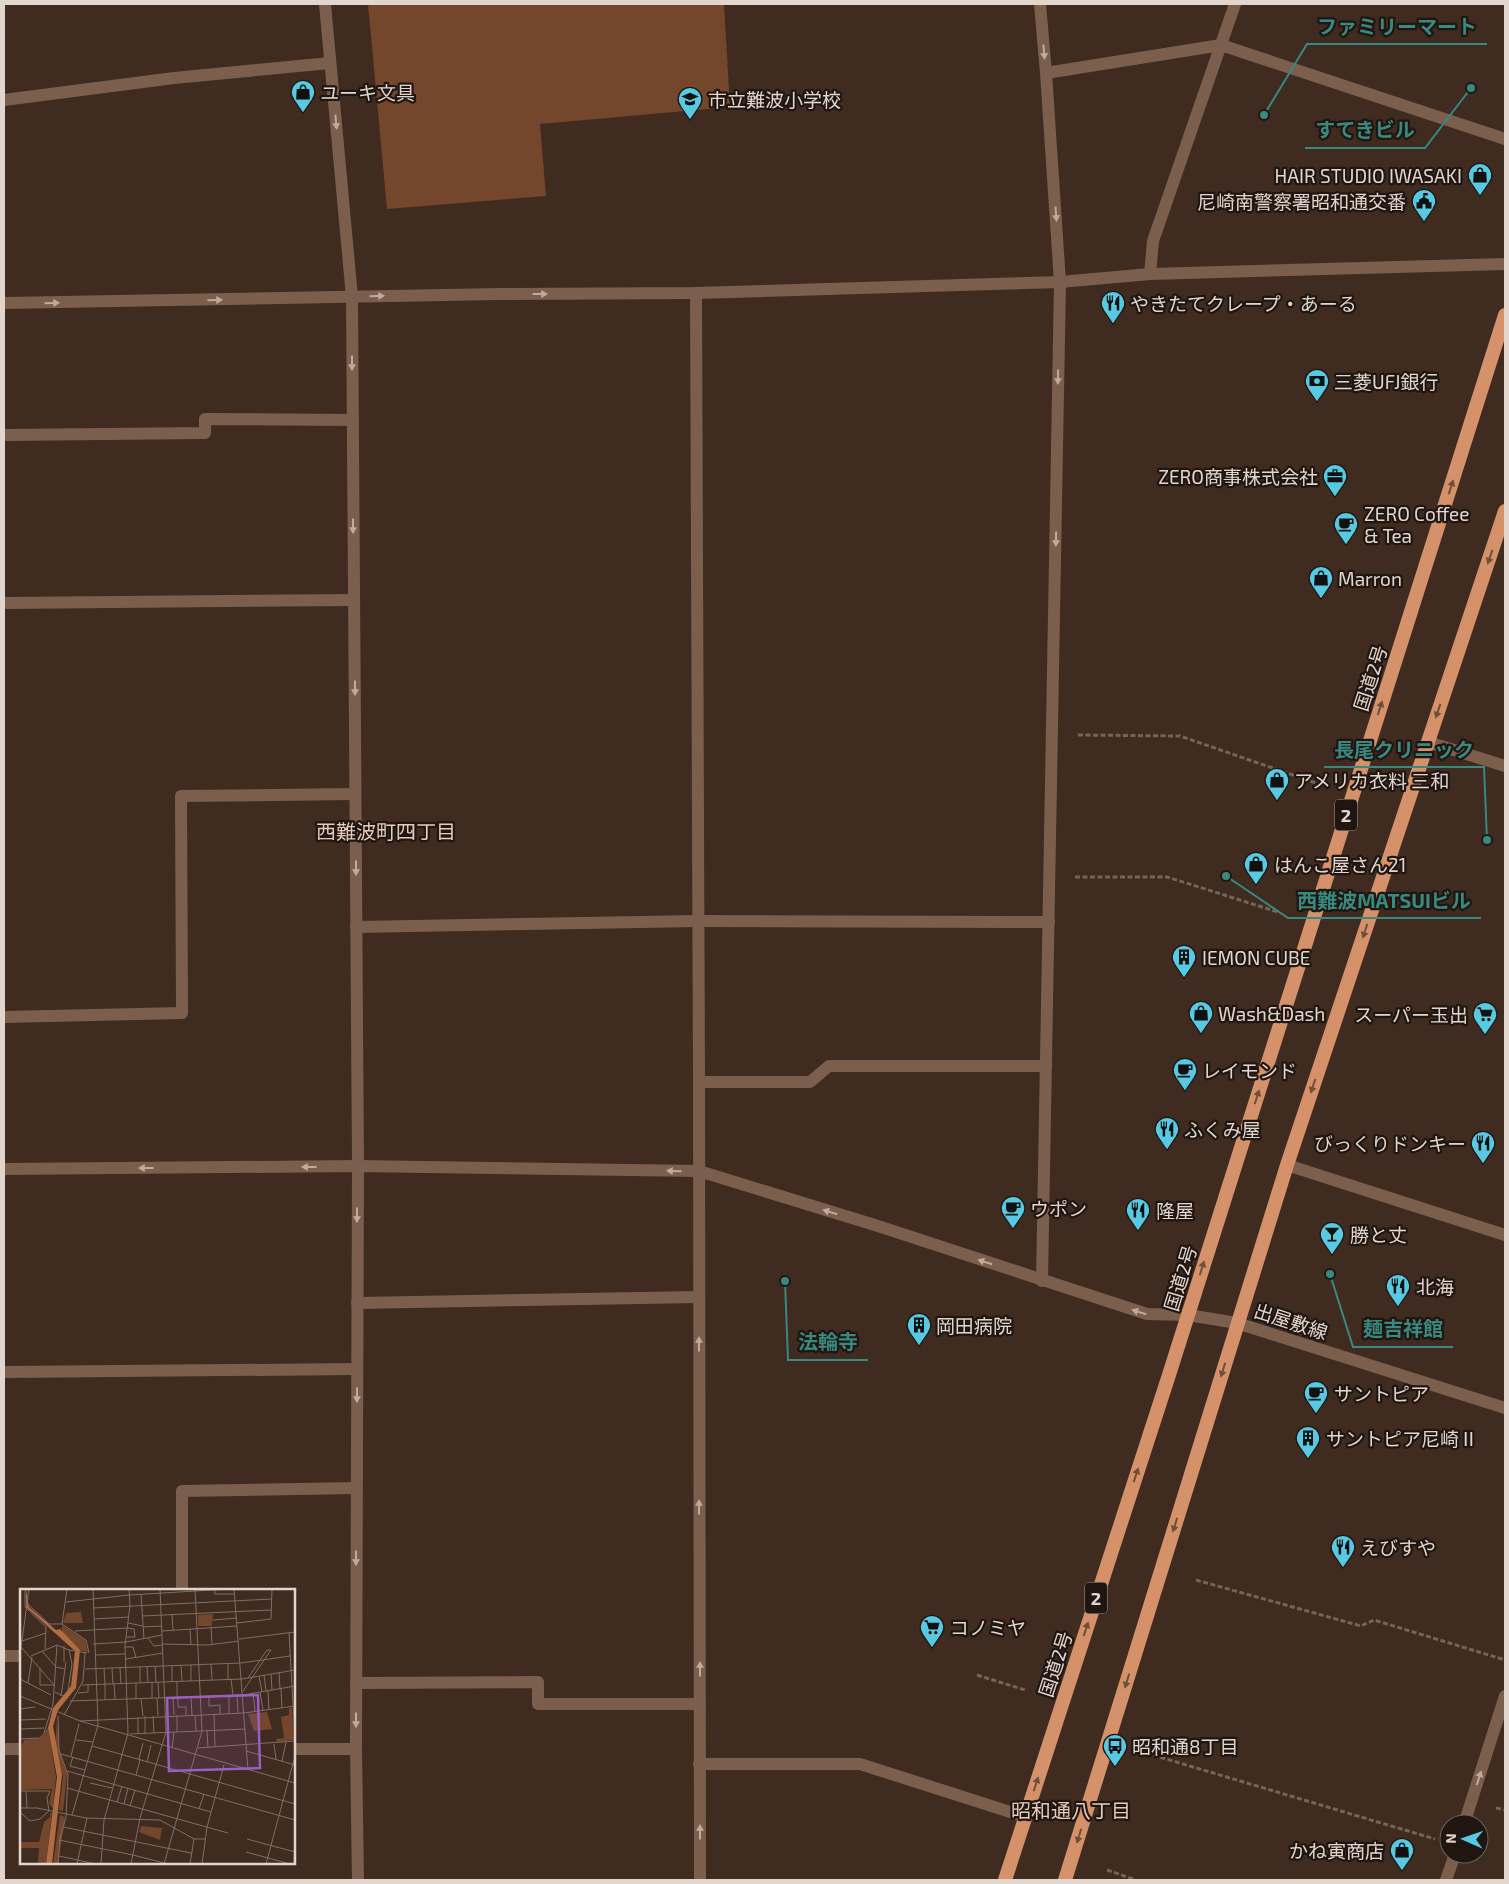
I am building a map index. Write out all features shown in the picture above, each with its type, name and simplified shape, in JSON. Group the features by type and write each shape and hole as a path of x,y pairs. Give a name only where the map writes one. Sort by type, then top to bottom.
{"highway":[{"name":"国道2号","path":"1005,1880 1188,1315 1505,315"},
{"path":"1065,1880 1286,1165 1505,510"}],"street":[{"path":"325,4 352,297 358,1166 356,1488 358,1880"},
{"path":"1040,4 1060,282 1042,1280"},
{"path":"1150,274 1153,241 1235,4"},
{"path":"1046,73 1221,45 1505,139"},
{"path":"4,100 174,78 330,63"},
{"path":"4,304 508,294 696,293 1060,282 1150,274 1505,264"},
{"path":"696,293 700,1880"},
{"path":"4,435 205,433 206,419 353,420"},
{"path":"4,603 354,600"},
{"path":"1428,742 1505,766"},
{"path":"4,1017 182,1013 181,796 355,794"},
{"path":"356,927 698,921 1049,922"},
{"path":"699,1082 810,1082 829,1066 1046,1066"},
{"path":"1286,1165 1505,1235"},
{"name":"出屋敷線","path":"4,1169 358,1166 699,1171 878,1226 1147,1314 1188,1315 1237,1323 1505,1408"},
{"path":"357,1303 699,1297"},
{"path":"4,1372 357,1369"},
{"path":"182,1589 182,1490 356,1488"},
{"path":"4,1656 20,1656"},
{"path":"356,1683 538,1682 538,1704 700,1704"},
{"path":"1467,1814 1505,1696"},
{"path":"4,1749 20,1749"},
{"path":"295,1749 356,1749"},
{"path":"699,1764 860,1764 1026,1817"},
{"path":"1446,1880 1452,1864"}],"path":[{"path":"1052,735 1180,736 1320,784"},
{"path":"1050,877 1167,877 1278,912"},
{"path":"1196,1580 1362,1626 1374,1620 1505,1660"},
{"path":"977,1675 1025,1690"},
{"path":"1146,1753 1439,1840"},
{"path":"1107,1870 1136,1880"}],"shaded area":[{"path":"368,4 724,4 730,107 540,124 546,196 387,209"}],"place":[{"name":"すてきビル","path":"1471,88"},
{"name":"ユーキ文具","path":"303,113"},
{"name":"ファミリーマート","path":"1264,115"},
{"name":"市立難波小学校","path":"690,120"},
{"name":"HAIR STUDIO IWASAKI","path":"1480,196"},
{"name":"尼崎南警察署昭和通交番","path":"1424,222"},
{"name":"やきたてクレープ・あーる","path":"1113,324"},
{"name":"三菱UFJ銀行","path":"1317,402"},
{"name":"ZERO商事株式会社","path":"1335,497"},
{"name":"ZERO Coffee & Tea","path":"1346,545"},
{"name":"Marron","path":"1321,599"},
{"name":"アメリカ衣料 三和","path":"1277,801"},
{"name":"長尾クリニック","path":"1487,840"},
{"name":"西難波MATSUIビル","path":"1226,876"},
{"name":"はんこ屋さん21","path":"1256,885"},
{"name":"IEMON CUBE","path":"1184,978"},
{"name":"Wash&Dash","path":"1201,1034"},
{"name":"スーパー玉出","path":"1485,1035"},
{"name":"レイモンド","path":"1185,1091"},
{"name":"ふくみ屋","path":"1167,1150"},
{"name":"びっくりドンキー","path":"1483,1164"},
{"name":"ウポン","path":"1013,1229"},
{"name":"隆屋","path":"1138,1231"},
{"name":"勝と丈","path":"1332,1255"},
{"name":"麺吉祥館","path":"1330,1274"},
{"name":"法輪寺","path":"785,1281"},
{"name":"北海","path":"1398,1307"},
{"name":"岡田病院","path":"919,1346"},
{"name":"サントピア","path":"1316,1414"},
{"name":"サントピア尼崎Ⅱ","path":"1308,1459"},
{"name":"えびすや","path":"1343,1568"},
{"name":"コノミヤ","path":"932,1648"},
{"name":"昭和通8丁目","path":"1115,1767"},
{"name":"かね寅商店","path":"1402,1871"}],"district":[{"name":"西難波町四丁目","path":"386,831"},
{"name":"昭和通八丁目","path":"1071,1810"}]}
